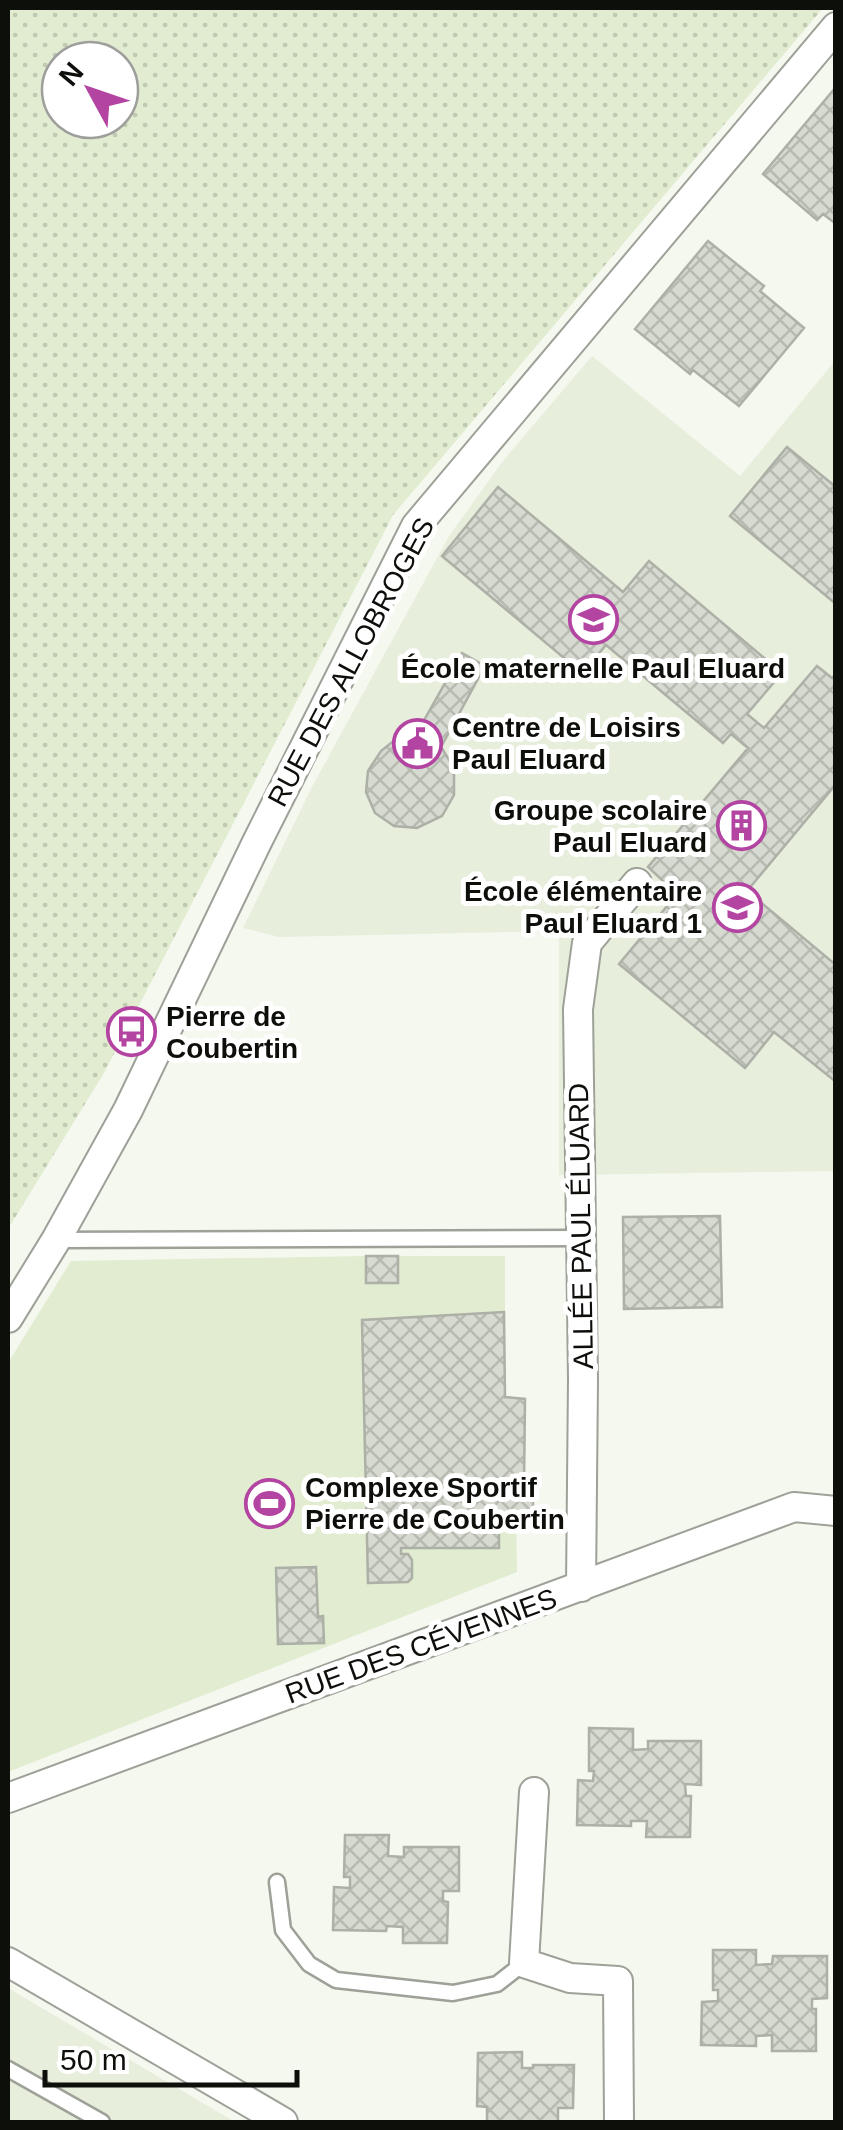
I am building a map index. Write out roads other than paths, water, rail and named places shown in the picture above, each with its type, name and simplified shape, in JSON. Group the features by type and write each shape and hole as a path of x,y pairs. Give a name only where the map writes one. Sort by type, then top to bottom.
{"street":[{"name":"RUE DES ALLOBROGES","path":"8,1318 128,1110 416,526 836,27"},
{"name":"ALLÉE PAUL ÉLUARD","path":"580,1587 584,1380 578,1008 587,943 636,883"},
{"name":"RUE DES CÉVENNES","path":"8,1798 794,1507 836,1511"},
{"path":"534,1792 524,1963 570,1978 618,1981 620,2122"},
{"path":"8,1962 283,2122"}],"lane":[{"path":"56,1240 582,1238"},
{"path":"277,1882 283,1930 308,1964 336,1980 453,1994 497,1984 524,1963"},
{"path":"8,2069 102,2122"}],"place":[{"name":"École maternelle Paul Eluard","path":"593,620"},
{"name":"Centre de Loisirs Paul Eluard","path":"417,743"},
{"name":"Groupe scolaire Paul Eluard","path":"742,826"},
{"name":"École élémentaire Paul Eluard 1","path":"737,907"},
{"name":"Pierre de Coubertin","path":"131,1032"},
{"name":"Complexe Sportif Pierre de Coubertin","path":"270,1503"}]}
